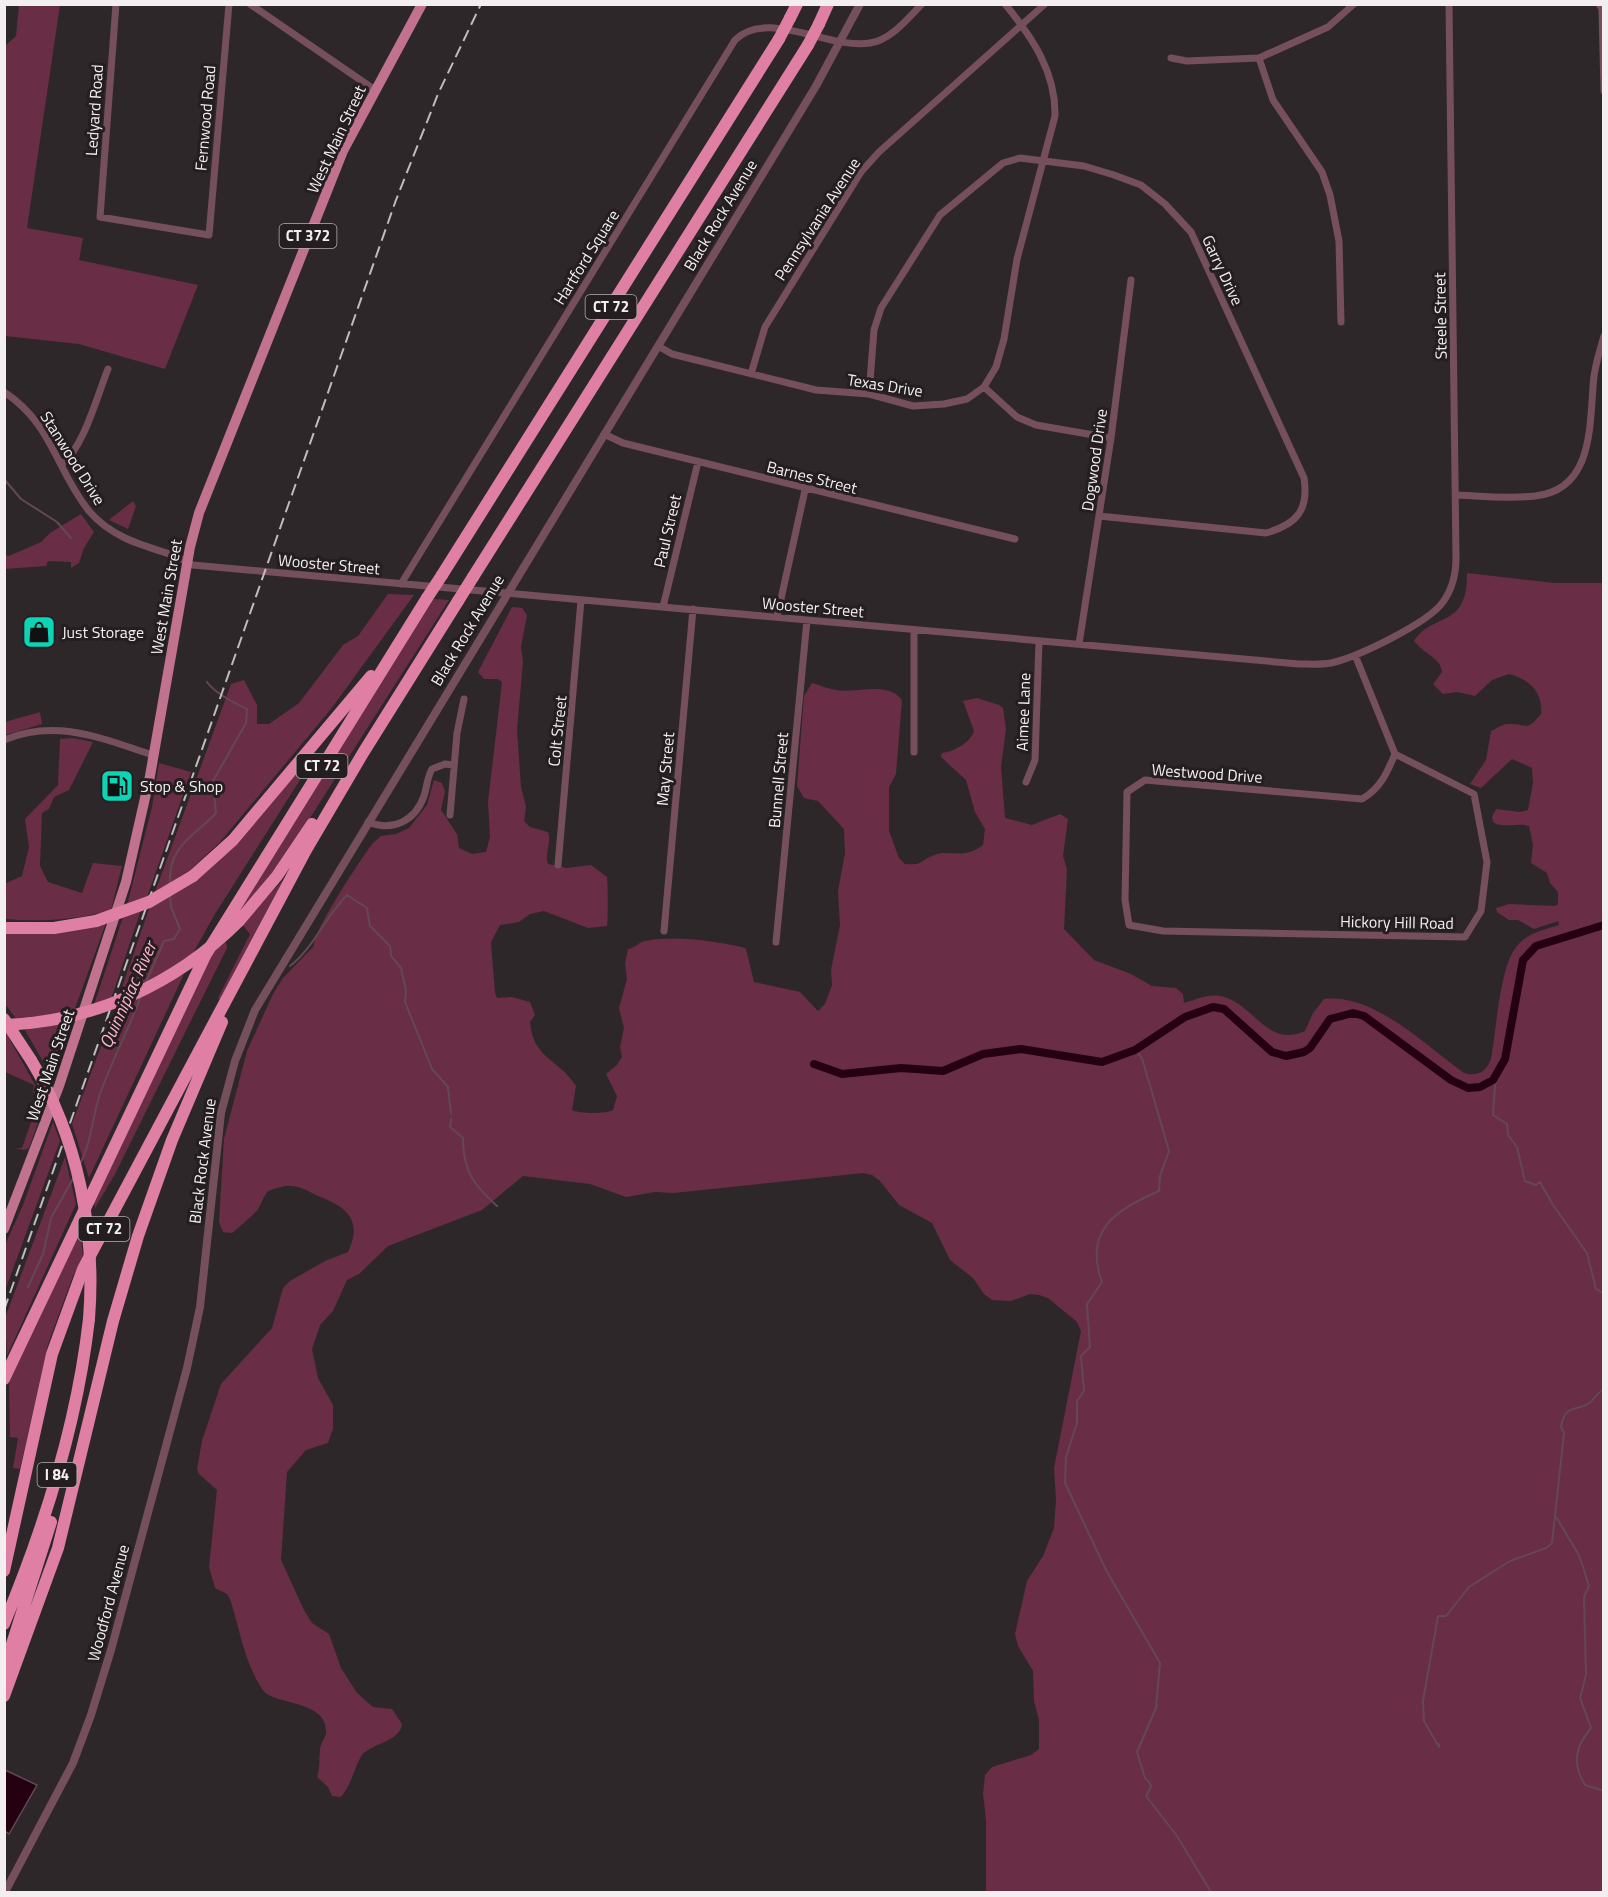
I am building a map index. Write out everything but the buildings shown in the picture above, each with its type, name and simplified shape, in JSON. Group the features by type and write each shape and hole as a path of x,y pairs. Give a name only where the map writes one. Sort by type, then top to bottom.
{"highway":[{"name":"CT 72","path":"4,1378 202,962 246,886 751,85 787,13 796,4"},
{"name":"CT 72","path":"4,1571 48,1370 77,1282 334,801 808,45 826,12"},
{"path":"4,928 54,928 96,921 149,902 193,876 239,833 365,684 408,628"},
{"path":"4,1025 68,1017 137,993 193,960 239,921 283,868 375,724 399,695"},
{"path":"4,1696 34,1620 60,1539 113,1321 149,1202 193,1088 257,952 272,914"},
{"name":"I 84","path":"4,1019 31,1060 62,1125 79,1180 90,1251 89,1319 71,1423 43,1522 4,1624"},
{"path":"4,1669 54,1514 66,1463 71,1423"}],"main road":[{"name":"West Main Street","path":"7,1224 59,1086 115,921 136,843 187,563 201,506 343,151 422,4"}],"street":[{"name":"Ledyard Road","path":"116,4 100,217 209,235"},
{"name":"Fernwood Road","path":"209,235 229,4"},
{"path":"250,4 375,90"},
{"name":"Black Rock Avenue","path":"200,1307 217,1138 235,1061 255,1010 843,41 860,4"},
{"name":"Hartford Square","path":"401,584 735,40 748,30 763,27 843,41 870,43 890,34 922,4"},
{"path":"1005,4 1036,45 1048,72 1056,99 1055,116 1017,259 1004,339 996,367 984,387 1017,417 1036,425 1111,438"},
{"name":"Pennsylvania Avenue","path":"751,374 765,327 861,172 879,152 1045,4"},
{"path":"1171,58 1187,61 1259,58 1328,27 1354,4"},
{"name":"Steele Street","path":"1428,618 1448,595 1455,577 1456,495 1449,4"},
{"path":"1599,4 1602,9 1604,91"},
{"path":"1259,58 1273,100 1322,172 1330,195 1339,241 1341,322"},
{"name":"Garry Drive","path":"869,394 874,330 881,308 940,215 1003,163 1020,158 1084,166 1141,185 1165,204 1191,232 1304,478 1307,497 1299,515 1283,528 1266,532 1099,516"},
{"name":"Dogwood Drive","path":"1079,644 1111,438 1131,280"},
{"path":"1456,495 1536,496 1556,489 1570,480 1580,467 1589,447 1594,374 1604,336"},
{"name":"Texas Drive","path":"658,346 672,354 816,390 869,394 913,406 944,404 967,399 984,387"},
{"path":"62,464 70,458 78,445 108,369"},
{"path":"1594,374 1604,374"},
{"name":"Stanwood Drive","path":"4,392 35,419 83,503 105,526 130,541 176,556 187,563"},
{"name":"Barnes Street","path":"604,434 623,443 805,490 1015,540"},
{"name":"Paul Street","path":"663,607 698,462"},
{"path":"777,618 805,490"},
{"name":"Wooster Street","path":"187,563 1299,664 1330,663 1355,656 1428,618"},
{"name":"Colt Street","path":"558,865 581,600"},
{"name":"May Street","path":"664,931 693,609"},
{"name":"Bunnell Street","path":"776,942 807,620"},
{"path":"914,630 914,752"},
{"name":"Aimee Lane","path":"1026,782 1035,760 1038,641"},
{"path":"1355,656 1395,754"},
{"path":"450,815 454,765 464,699"},
{"path":"4,740 36,730 72,730 153,755"},
{"name":"Hickory Hill Road","path":"1129,925 1163,931 1465,937 1481,911 1487,862 1474,794 1395,754"},
{"name":"Westwood Drive","path":"1129,925 1125,900 1127,792 1145,780 1362,799 1373,792 1383,780 1395,754"},
{"path":"368,822 385,827 406,820 420,804 432,769 445,764 454,765"},
{"name":"Woodford Avenue","path":"5,1893 73,1763 91,1715 180,1396 200,1307"}],"shaded area":[{"path":"19,5 60,5 27,228 83,238 79,260 198,285 165,369 79,344 5,336 4,47 16,36"},
{"path":"133,501 136,506 128,529 109,520"},
{"path":"81,514 94,532 84,548 79,563 71,568 71,562 48,561 46,566 5,569 5,555 9,556 41,542 50,533"},
{"path":"1467,573 1554,583 1603,583 1603,1892 986,1892 986,1820 983,1794 985,1775 992,1767 1031,1755 1039,1749 1039,1720 1034,1701 1033,1671 1018,1646 1015,1634 1027,1581 1043,1556 1054,1528 1056,1499 1054,1468 1081,1331 1077,1322 1048,1298 1030,1294 1011,1301 992,1300 984,1294 973,1278 950,1260 932,1223 899,1205 880,1181 872,1175 863,1173 674,1193 655,1192 626,1197 590,1184 523,1176 482,1210 388,1246 359,1274 347,1280 333,1311 320,1325 312,1349 318,1378 333,1405 333,1429 328,1443 306,1450 287,1472 281,1560 312,1623 329,1634 341,1668 357,1693 373,1707 392,1709 402,1724 400,1730 391,1739 362,1755 341,1797 332,1796 328,1787 317,1777 320,1748 326,1733 324,1722 319,1714 310,1709 278,1699 263,1690 251,1669 230,1599 227,1594 215,1588 209,1567 217,1490 199,1474 197,1469 202,1441 221,1384 272,1328 283,1288 290,1281 325,1261 348,1252 354,1231 353,1223 350,1216 337,1205 301,1188 288,1186 268,1191 258,1209 250,1217 232,1233 223,1232 219,1222 224,1139 247,1051 273,994 283,978 314,946 329,911 373,843 381,836 396,834 409,828 427,805 434,780 442,783 445,792 441,810 457,834 459,848 472,854 486,852 490,837 488,802 502,682 498,679 484,679 478,672 512,607 522,608 527,615 521,647 523,661 517,730 521,787 526,807 524,821 530,827 548,832 548,864 567,868 591,865 607,877 607,926 588,928 544,911 530,914 519,922 500,925 491,942 495,993 497,998 512,997 530,1002 535,1015 530,1022 536,1044 576,1086 572,1110 599,1113 613,1110 617,1096 606,1074 617,1065 622,1057 620,1047 624,1028 619,1008 627,979 625,964 628,949 645,941 657,939 706,941 742,947 746,949 754,982 800,992 818,1011 825,1004 832,985 831,970 840,925 838,891 845,853 844,829 818,801 804,798 797,786 804,696 812,683 844,691 880,689 896,694 902,700 896,774 889,787 889,831 899,858 905,864 918,863 938,854 969,852 983,845 985,829 975,812 966,780 941,757 942,753 966,743 974,731 963,701 977,698 999,705 1003,708 1006,729 1001,767 1005,818 1032,825 1060,814 1068,819 1063,856 1067,869 1064,929 1094,960 1131,974 1152,986 1176,988 1183,994 1184,1003 1210,996 1232,1000 1280,1034 1292,1035 1305,1031 1313,1013 1324,999 1343,999 1361,1004 1398,1023 1464,1073 1480,1072 1491,1059 1503,983 1511,955 1526,938 1536,932 1559,925 1558,921 1534,929 1518,920 1509,920 1497,912 1496,908 1509,904 1555,906 1558,904 1558,892 1550,883 1547,873 1531,863 1533,845 1529,826 1497,824 1493,822 1492,817 1496,809 1520,812 1528,810 1533,783 1532,768 1512,759 1481,788 1470,784 1486,760 1491,731 1506,724 1530,725 1541,714 1540,699 1537,693 1523,679 1509,674 1492,680 1475,696 1457,692 1443,694 1433,684 1442,672 1439,663 1414,641 1430,626 1456,611 1466,591"},
{"path":"388,594 414,595 331,709 220,842 189,871 155,892 231,684 244,680 257,705 257,724 269,724 299,703 343,645 358,636"},
{"path":"434,599 449,600 294,843 270,877 236,918 255,880"},
{"path":"40,712 42,724 5,735 5,722"},
{"path":"73,738 93,742 69,790 54,797 49,809 42,813 40,866 48,882 82,893 93,863 122,866 111,910 58,919 5,919 4,884 22,876 29,847 25,819 58,785 60,739"},
{"path":"311,757 312,761 215,914 192,955 168,972 119,996 150,906 172,895"},
{"path":"159,763 191,772 147,897 127,905 152,807"},
{"path":"283,880 220,999 218,998 250,934 242,924"},
{"path":"141,910 111,999 94,1005 123,917"},
{"path":"106,923 74,1011 17,1020 5,1004 5,932"},
{"path":"226,942 227,948 115,1174 95,1208 93,1197 212,953"},
{"path":"184,974 89,1178 72,1124 115,1009"},
{"path":"70,1023 53,1079 25,1030"},
{"path":"5,1031 45,1103 29,1148 24,1150 15,1148 22,1148 40,1096 33,1092 34,1085 5,1072"},
{"path":"53,1122 60,1141 5,1291 5,1245 23,1205"},
{"path":"65,1157 76,1204 7,1356 5,1318"},
{"path":"80,1227 83,1258 73,1276 48,1344 20,1469 13,1468 18,1438 10,1437 9,1378 41,1315"},
{"path":"5,1770 37,1785 9,1834 5,1831"}],"waterway":[{"name":"Quinnipiac River","path":"4,479 21,499 57,522 71,538"},
{"name":"Quinnipiac River","path":"170,884 170,871 178,851 216,813 213,781 246,723 247,709 220,694 207,682"},
{"path":"290,966 306,950 347,895 367,908 370,926 390,946 391,956 401,968 406,991 405,1002 432,1069 448,1087 451,1114"},
{"name":"Quinnipiac River","path":"146,982 164,941 174,939 180,929 171,907 170,896"},
{"path":"814,1064 842,1074 901,1068 943,1071 983,1054 1021,1049 1102,1062 1135,1050 1185,1017 1213,1007 1224,1009 1272,1052 1286,1056 1304,1052 1310,1048 1330,1019 1353,1013 1364,1016 1451,1080 1468,1088 1480,1087 1493,1080 1505,1059 1523,960 1536,946 1604,925"},
{"name":"Quinnipiac River","path":"80,1164 87,1147 100,1094 141,996"},
{"path":"1135,1050 1142,1058 1169,1151 1160,1176 1159,1191 1117,1214 1100,1235 1097,1264 1102,1282 1087,1304 1090,1347 1081,1356 1084,1391 1077,1401 1077,1423 1066,1457 1065,1483 1106,1570 1160,1663 1156,1708 1137,1752 1145,1778 1151,1787 1146,1796 1177,1836 1211,1892"},
{"path":"1500,1072 1495,1085 1493,1115 1507,1124 1508,1135 1517,1147 1525,1181 1536,1185 1540,1182 1553,1205 1587,1253 1596,1289 1603,1293 1604,1303"},
{"path":"451,1119 450,1127 463,1138 465,1159 471,1176 497,1206"},
{"name":"Quinnipiac River","path":"28,1287 43,1254 51,1218 74,1177"},
{"path":"1439,1744 1439,1747 1424,1721 1423,1701 1438,1616 1446,1616 1469,1587 1510,1561 1546,1548 1552,1543 1564,1433 1561,1427 1563,1419 1568,1411 1589,1403 1604,1389"},
{"path":"1556,1517 1579,1555 1589,1586 1584,1597 1586,1675 1580,1698 1591,1728 1581,1742 1577,1756 1578,1770 1585,1785 1604,1791"}],"railway":[{"path":"4,1310 396,200 438,94 481,4"}],"place":[{"name":"Just Storage","path":"39,632"},
{"name":"Stop & Shop","path":"117,786"}]}
